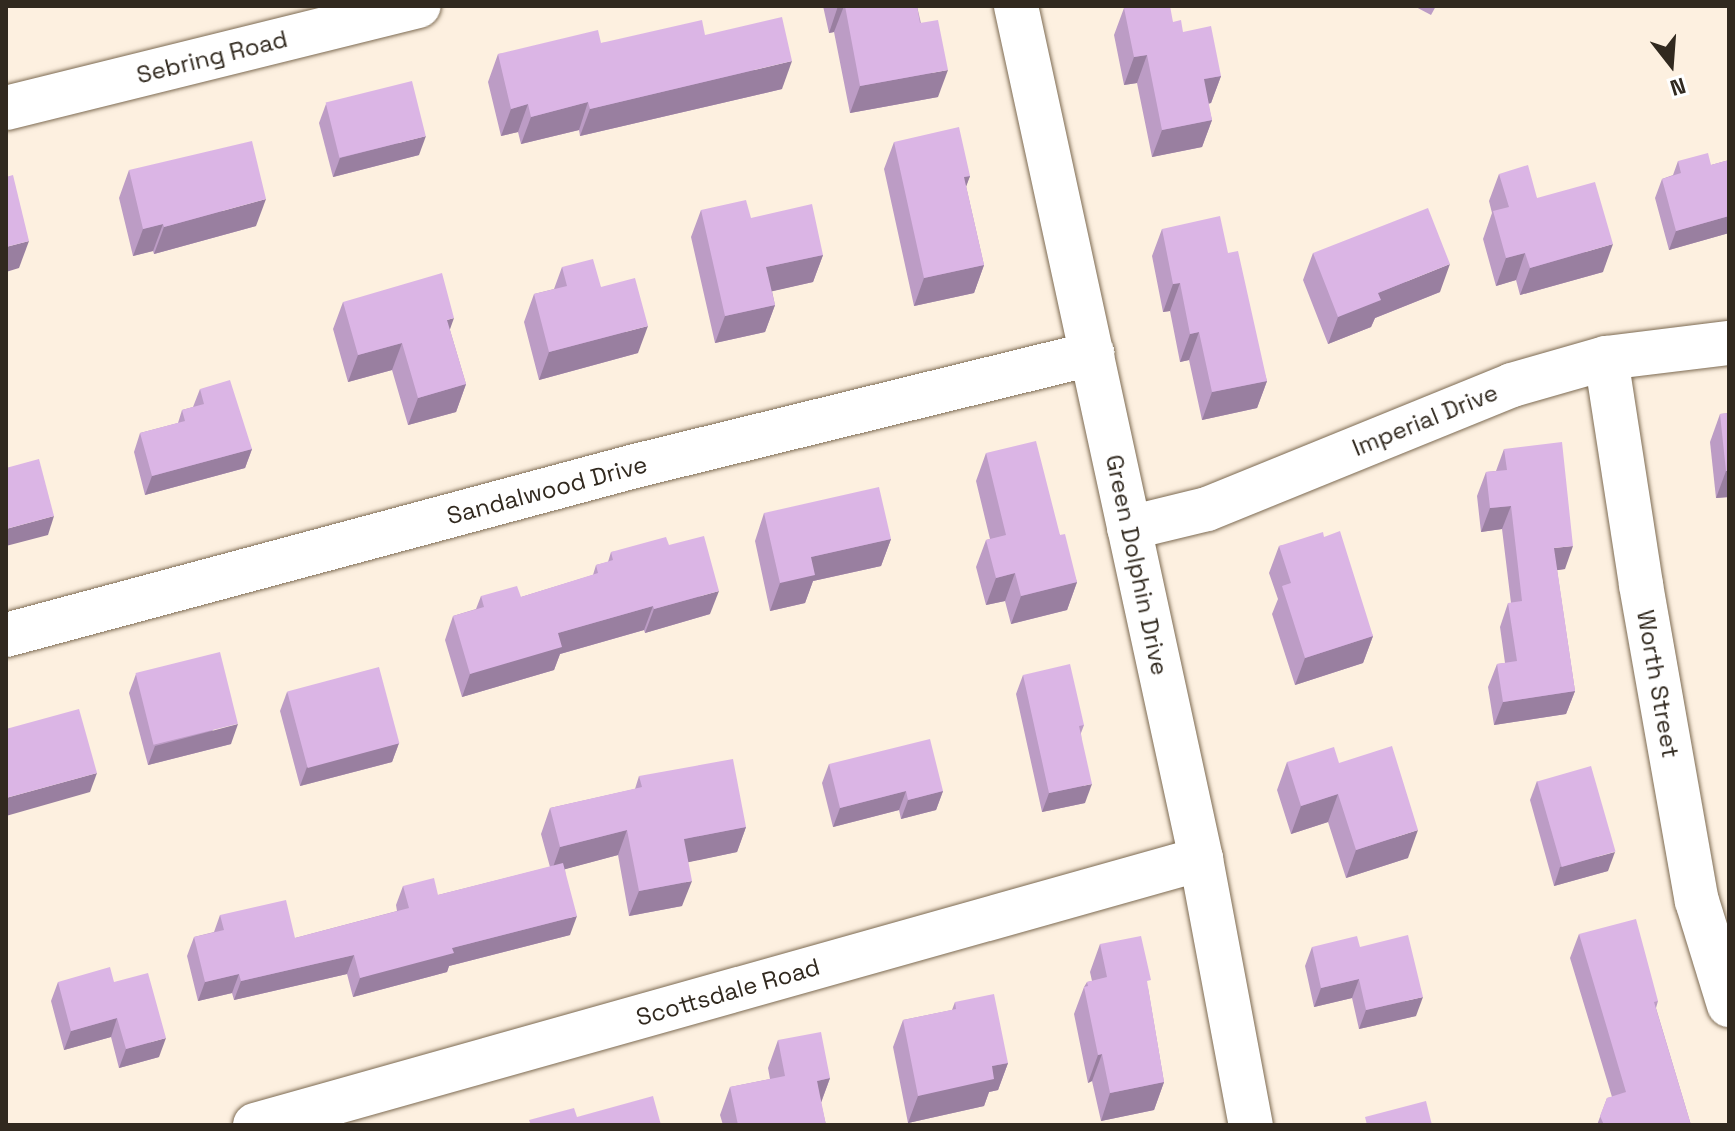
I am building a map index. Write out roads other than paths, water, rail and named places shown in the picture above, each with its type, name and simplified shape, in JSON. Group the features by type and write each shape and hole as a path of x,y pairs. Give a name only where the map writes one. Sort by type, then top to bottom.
{"street":[{"name":"Sebring Road","path":"6,108 419,6"},
{"name":"Green Dolphin Drive","path":"1016,6 1201,859 1251,1125"},
{"name":"Imperial Drive","path":"1129,528 1207,509 1512,385 1606,358 1729,343"},
{"name":"Sandalwood Drive","path":"6,635 635,466 1092,354"},
{"name":"Worth Street","path":"1606,358 1641,585 1697,901 1729,1005"},
{"name":"Scottsdale Road","path":"255,1125 1201,859"}]}
